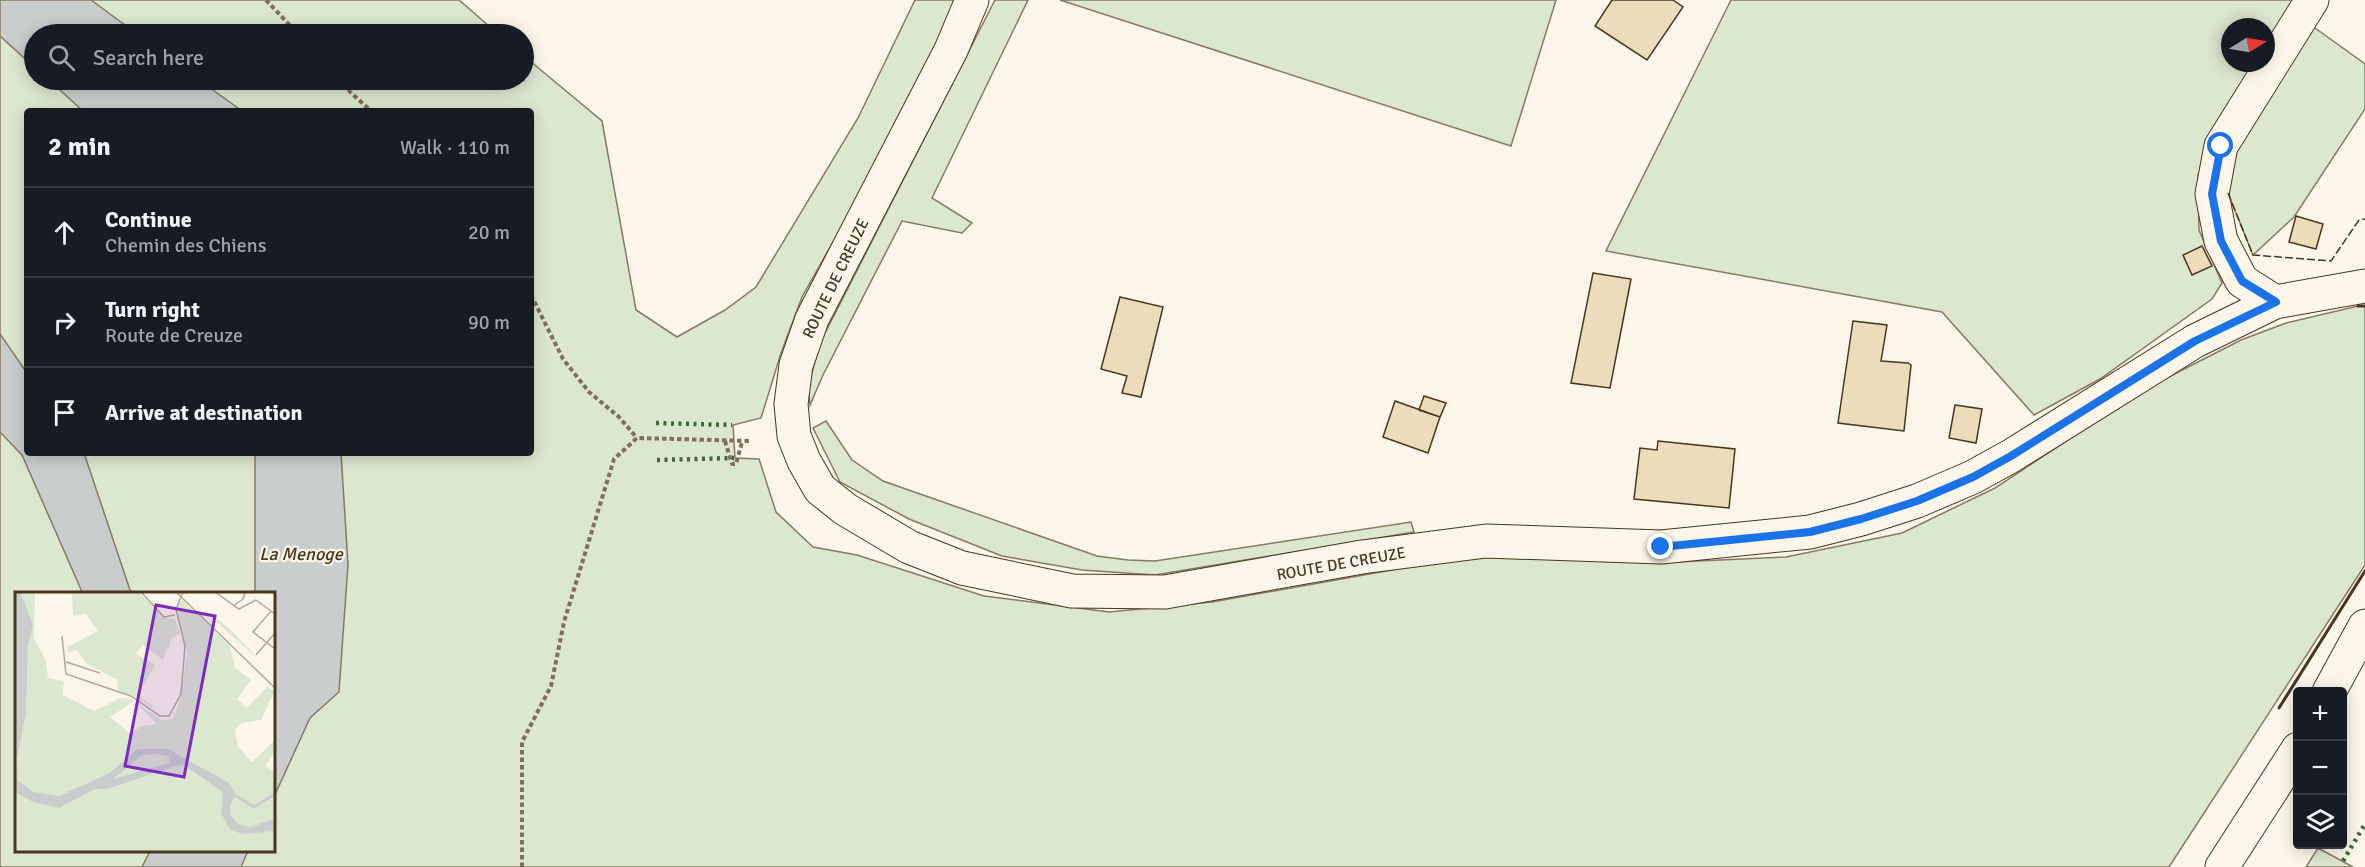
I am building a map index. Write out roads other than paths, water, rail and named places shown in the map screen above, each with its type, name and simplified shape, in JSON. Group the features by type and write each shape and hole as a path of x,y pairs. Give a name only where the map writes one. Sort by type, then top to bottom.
{"street":[{"name":"ROUTE DE CREUZE","path":"972,0 951,51 812,319 795,365 791,404 794,436 804,461 820,489 845,510 909,547 962,568 1004,578 1072,591 1165,592 1362,557 1486,541 1661,547 1810,532 1917,501 1973,477 2011,456 2195,341 2276,302 2365,286"},
{"path":"2276,302 2242,281 2221,241 2212,194 2221,146 2312,0"},
{"path":"2332,687 2365,626"},
{"path":"2347,689 2365,666"},
{"path":"2222,867 2293,757"}],"water":[{"path":"0,0 91,0 123,24 24,24 24,58 0,36"},
{"path":"60,90 213,90 238,108 80,108"},
{"path":"0,334 24,369 24,456 85,456 132,592 82,592 22,455 0,432"},
{"name":"La Menoge","path":"255,456 341,456 348,564 339,692 310,718 274,797 274,592 253,592 255,590"},
{"path":"149,852 248,852 241,867 142,867"}]}
